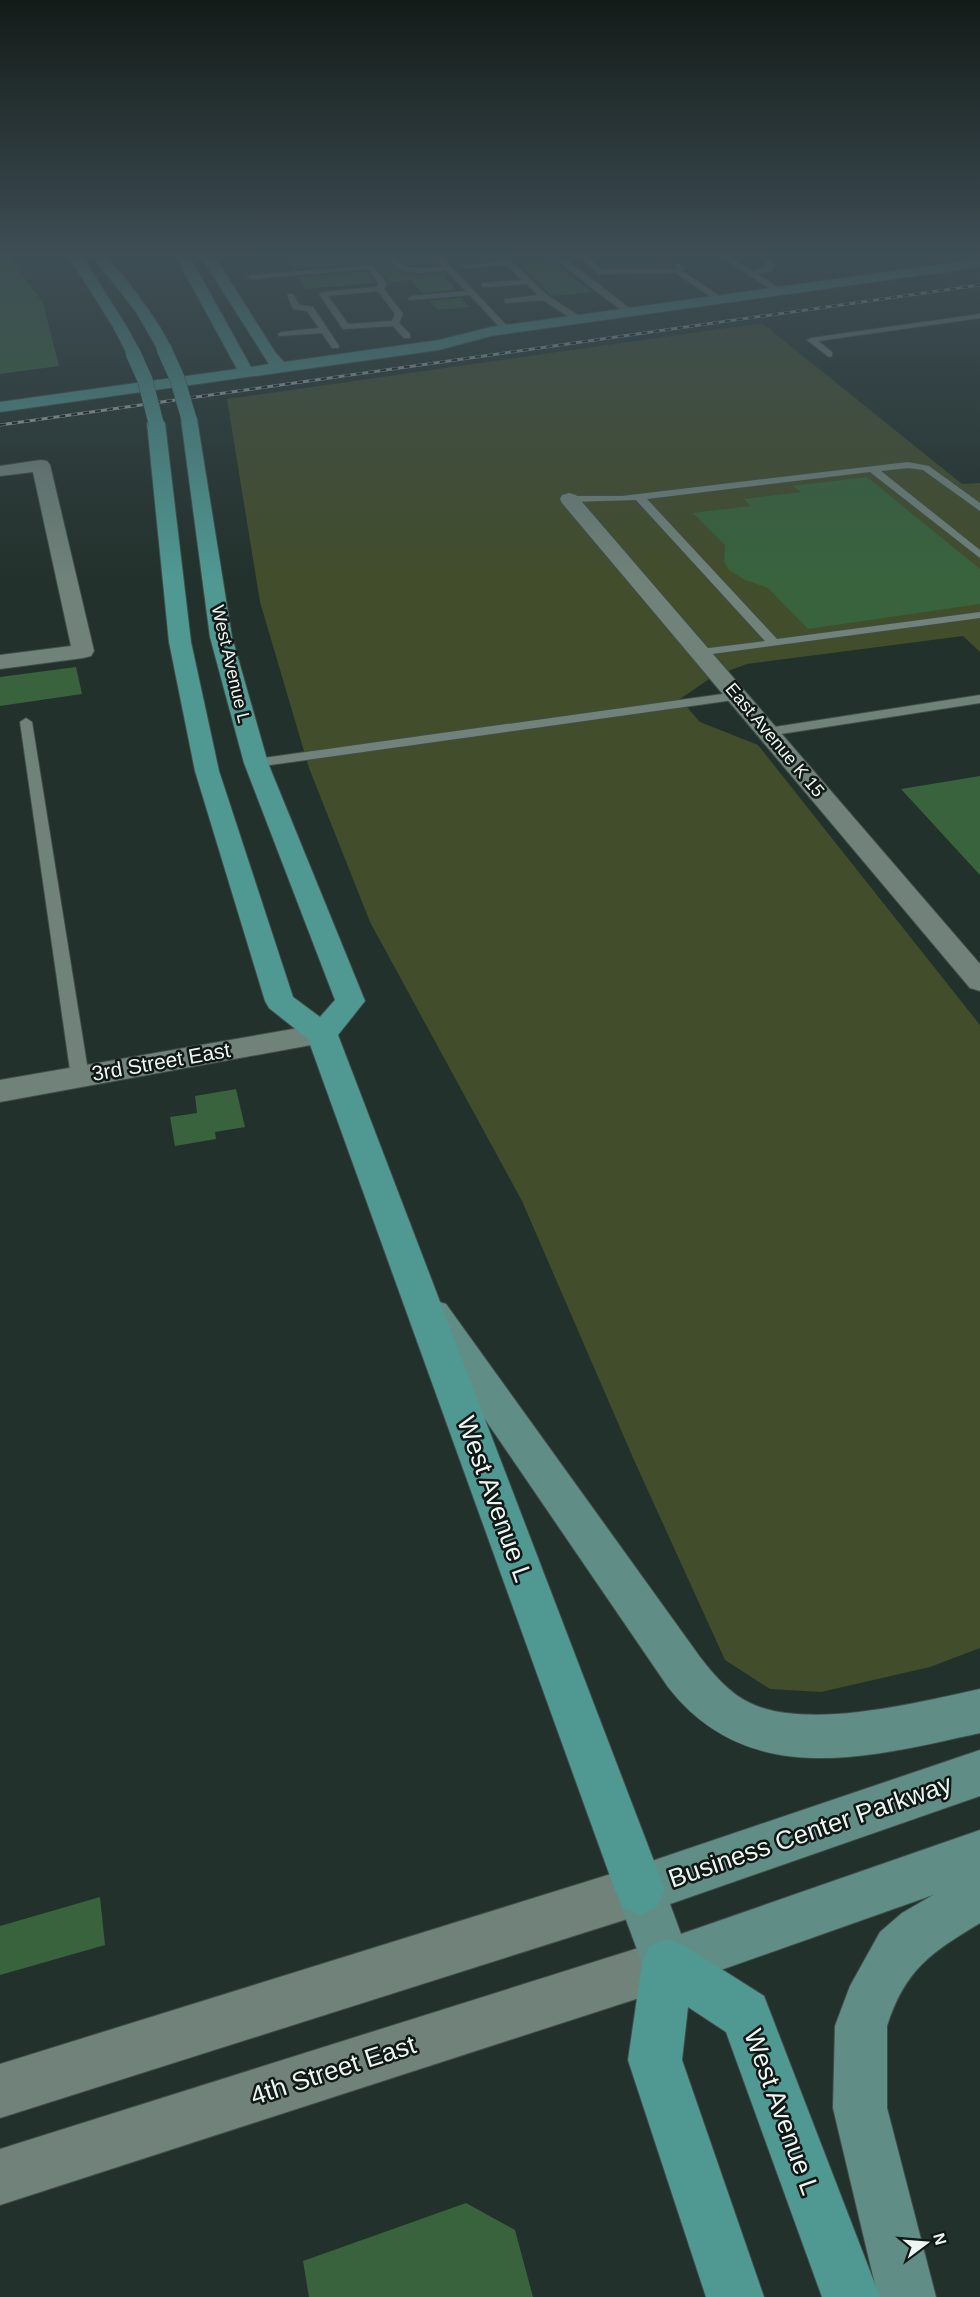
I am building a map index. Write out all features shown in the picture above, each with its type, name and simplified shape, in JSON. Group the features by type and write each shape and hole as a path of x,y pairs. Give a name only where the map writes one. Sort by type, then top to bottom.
{"main road":[{"name":"West Avenue L","path":"138,364 145,380 156,423 180,642 207,771 280,1001 322,1034 667,1964 655,2060 735,2297"},
{"name":"West Avenue L","path":"171,364 189,419 221,637 256,763 350,1001 322,1034"},
{"path":"0,407 247,364"},
{"path":"277,364 281,368"},
{"path":"0,391 243,366 281,368 307,364"},
{"path":"420,1295 684,1672 709,1701 740,1721 769,1732 821,1738 897,1729 980,1711"},
{"name":"Business Center Parkway","path":"640,1890 980,1773"},
{"path":"667,1964 980,1854"},
{"path":"907,2297 860,2108 861,2026 868,2004 898,1950 920,1931 980,1895"},
{"name":"West Avenue L","path":"667,1964 746,2014 852,2297"}],"street":[{"path":"0,471 41,465 83,651 0,662"},
{"name":"East Avenue K 15","path":"569,499 980,981"},
{"name":"3rd Street East","path":"0,1091 322,1034"},
{"path":"0,2091 640,1890"},
{"name":"4th Street East","path":"0,2176 667,1964"}],"lane":[{"path":"569,499 639,497 908,465 926,468 980,508"},
{"path":"872,469 980,555"},
{"path":"639,497 774,643"},
{"path":"701,653 980,615"},
{"path":"256,763 737,696"},
{"path":"768,732 980,699"},
{"path":"26,722 80,1077"}],"green space":[{"path":"472,364 813,364 962,484 980,483 980,652 963,636 747,664 712,677 680,699 700,722 758,745 980,1025 980,1648 930,1667 821,1692 770,1689 725,1660 634,1460 522,1201 370,922 309,768 260,602 227,399"}],"building":[{"path":"0,364 59,366 0,374"},
{"path":"867,477 980,569 980,604 808,629 768,588 745,580 729,570 724,562 725,545 693,513 750,506 744,499 801,492 793,486"},
{"path":"76,667 82,694 0,706 0,677"},
{"path":"980,776 980,875 901,789"},
{"path":"236,1089 245,1127 215,1132 216,1139 175,1146 170,1117 197,1113 195,1096"},
{"path":"100,1897 105,1945 0,1975 0,1926"},
{"path":"466,2203 515,2230 533,2297 309,2297 303,2261"}],"railway":[{"path":"0,425 426,364"}]}
